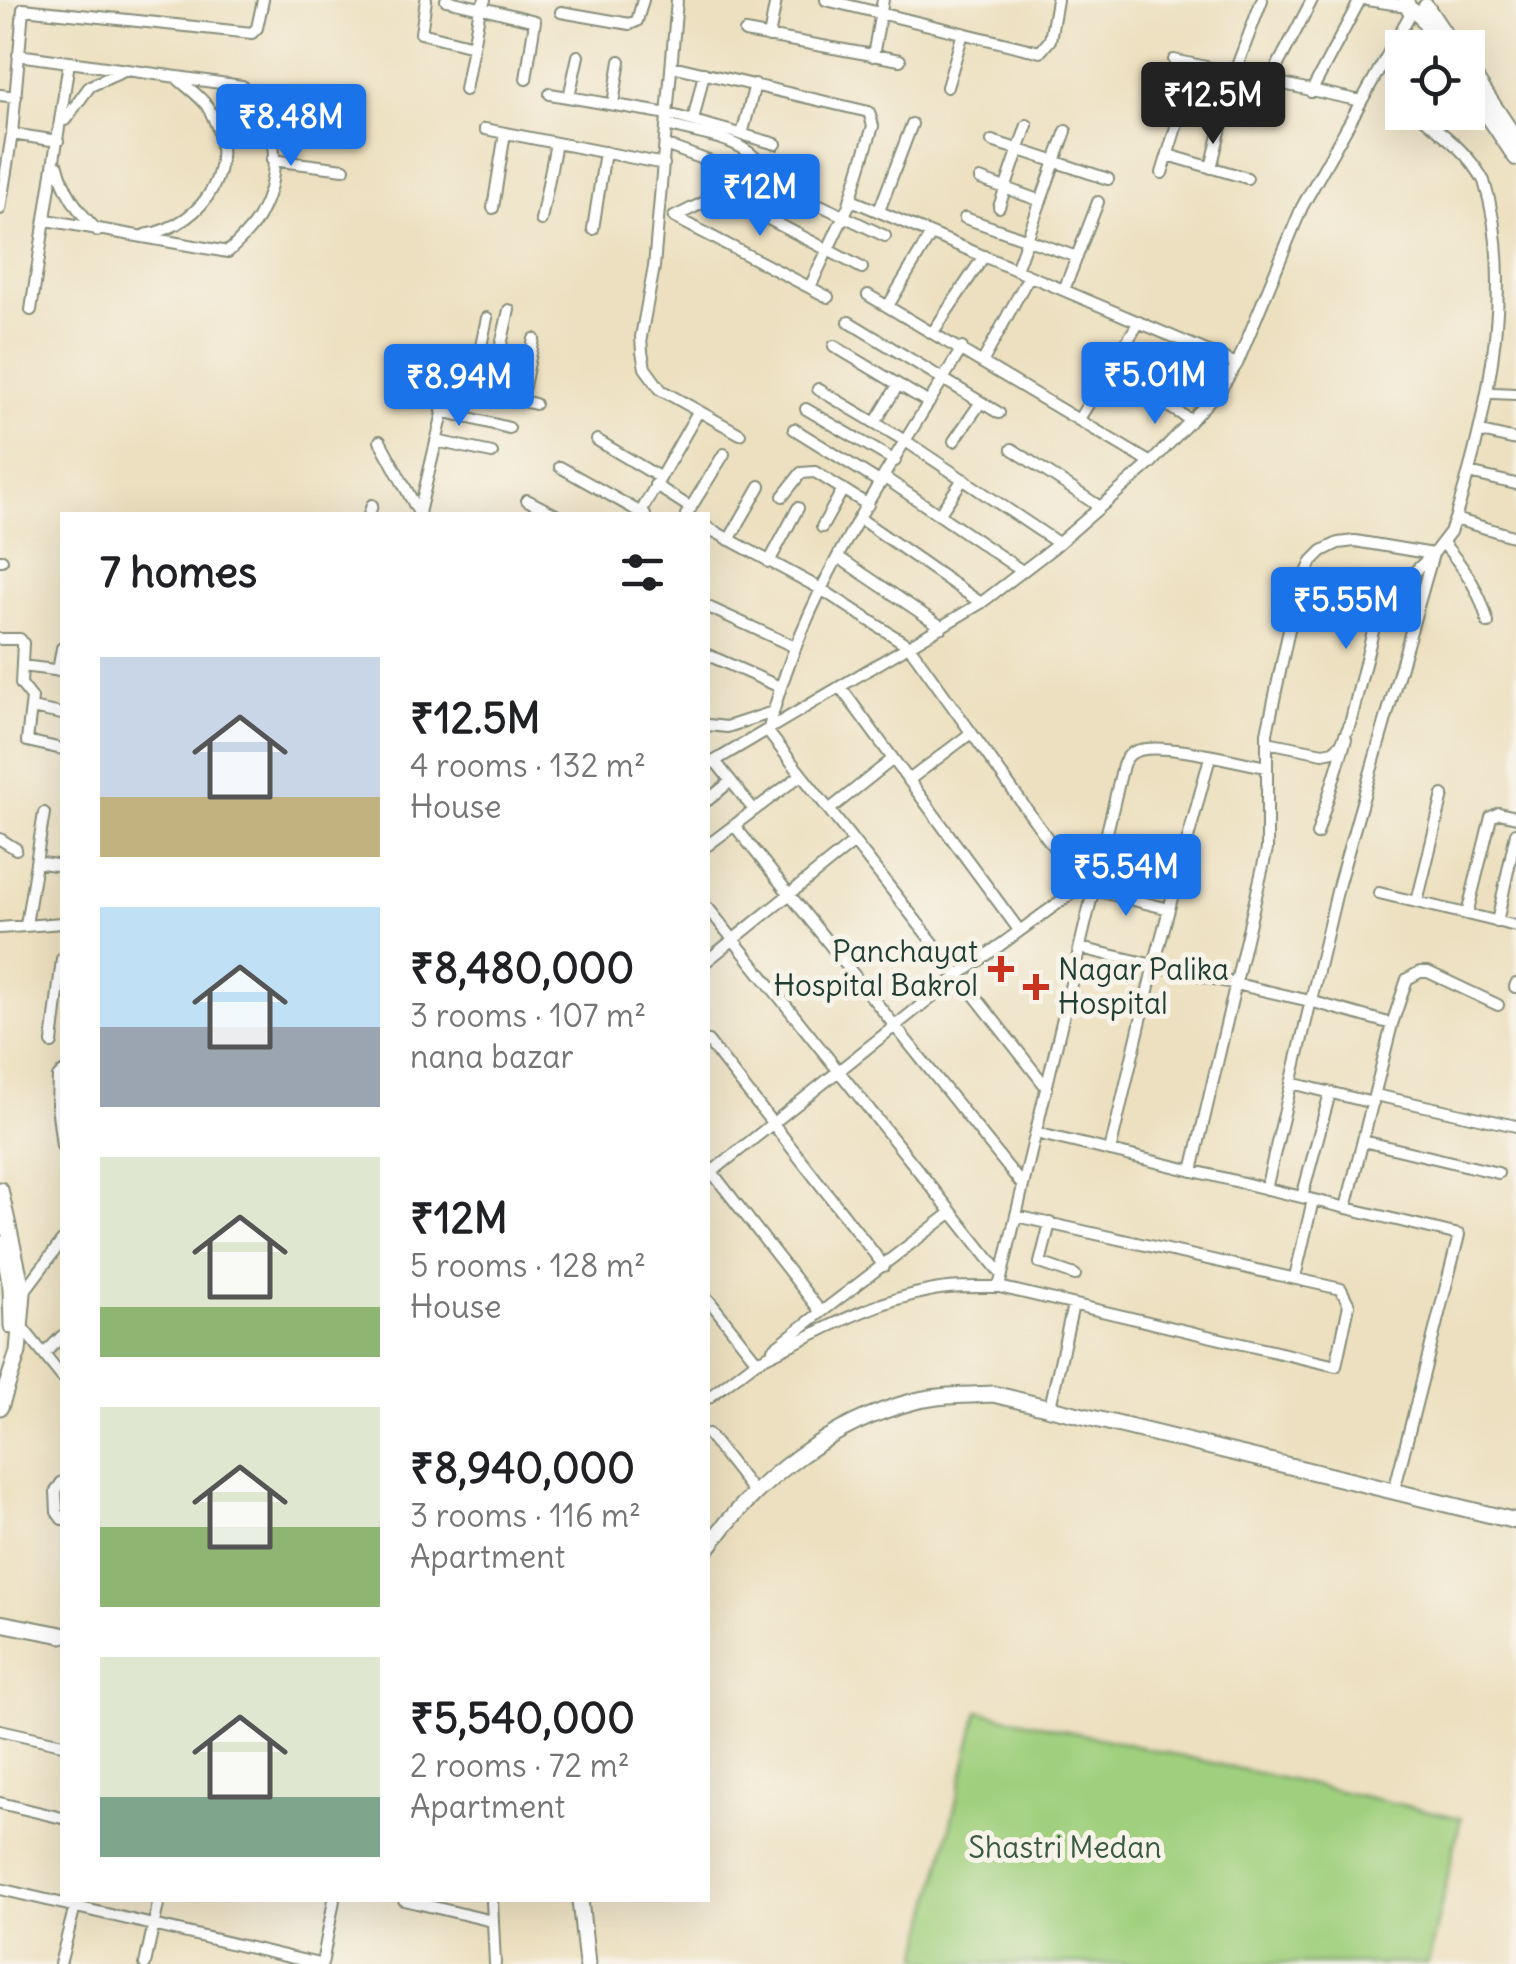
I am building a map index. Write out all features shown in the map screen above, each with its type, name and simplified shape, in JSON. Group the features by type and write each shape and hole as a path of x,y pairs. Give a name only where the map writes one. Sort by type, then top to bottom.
{"main road":[{"path":"1416,6 1431,30"},
{"path":"1416,6 1438,30"},
{"path":"1485,92 1516,139"},
{"path":"1485,112 1516,158"},
{"path":"0,1190 23,1293 18,1352 0,1407"},
{"path":"0,1232 12,1331 0,1373"},
{"path":"710,1545 756,1495 808,1448 864,1418 918,1400 993,1394 1516,1521"},
{"path":"0,1608 19,1624"},
{"path":"0,1623 60,1634"},
{"path":"580,1902 588,1964"},
{"path":"590,1902 597,1964"}],"street":[{"path":"0,209 12,134 23,8 38,4 252,33 257,28 263,0"},
{"path":"426,0 421,33 473,46"},
{"path":"446,0 482,5 536,21 526,78"},
{"path":"562,12 630,24 636,21 642,0"},
{"path":"677,0 654,267 641,337 644,368 661,390 740,434"},
{"path":"769,37 776,0"},
{"path":"826,0 1040,52 1050,40 1057,0"},
{"path":"873,56 883,0"},
{"path":"1211,168 1234,74 1262,0"},
{"path":"1269,82 1312,0"},
{"path":"754,810 711,763 981,603 1151,463 1222,387 1237,364 1302,207 1416,6 1364,0 1311,92"},
{"path":"465,90 482,5"},
{"path":"745,32 900,60"},
{"path":"947,87 962,33"},
{"path":"18,56 242,86 254,96 273,131 267,194 260,216 228,252 47,220"},
{"path":"569,97 578,56"},
{"path":"1174,60 1361,101"},
{"path":"613,104 620,61"},
{"path":"31,310 70,62"},
{"path":"1162,174 1195,65"},
{"path":"672,66 869,112 873,126 847,210 810,287"},
{"path":"59,136 72,106 90,86 124,71"},
{"path":"693,121 704,73"},
{"path":"136,236 180,223 199,210 216,186 223,156 218,129 205,103 178,78"},
{"path":"742,135 755,84"},
{"path":"550,94 613,104 668,119 752,152 765,164 776,186"},
{"path":"0,95 16,97"},
{"path":"668,119 693,121 776,144"},
{"path":"879,211 912,124"},
{"path":"998,207 1027,125"},
{"path":"484,129 664,164"},
{"path":"1317,834 1350,724 1376,615 1390,594 1443,543 1455,519 1493,392 1508,295 1506,247 1498,211 1482,177 1437,130"},
{"path":"1016,270 1066,131"},
{"path":"494,208 505,133"},
{"path":"12,134 59,136"},
{"path":"992,141 1108,179"},
{"path":"541,220 556,143"},
{"path":"665,145 847,210 885,236"},
{"path":"592,229 605,152"},
{"path":"1168,155 1247,178"},
{"path":"56,156 62,182 85,219 99,232"},
{"path":"272,160 344,168"},
{"path":"658,221 722,194 741,172"},
{"path":"980,179 1041,202"},
{"path":"722,194 862,268"},
{"path":"847,210 854,201 1237,364"},
{"path":"1064,290 1098,202"},
{"path":"674,217 828,297"},
{"path":"965,218 1077,257"},
{"path":"888,306 931,234"},
{"path":"933,332 984,256"},
{"path":"983,361 1029,276"},
{"path":"868,295 1151,463"},
{"path":"490,392 509,310"},
{"path":"472,388 487,318"},
{"path":"849,322 1000,413"},
{"path":"1078,419 1138,322"},
{"path":"521,400 534,339"},
{"path":"834,346 929,404"},
{"path":"768,732 780,687 820,589 962,348"},
{"path":"1109,370 1190,419"},
{"path":"419,512 450,384 535,404"},
{"path":"874,423 898,385"},
{"path":"818,390 906,442 1058,543"},
{"path":"1493,392 1516,394"},
{"path":"954,441 981,402"},
{"path":"806,409 895,461"},
{"path":"442,411 509,428"},
{"path":"643,512 698,412"},
{"path":"794,429 939,514 1022,570"},
{"path":"1481,432 1516,440"},
{"path":"597,440 657,481 688,512 724,454"},
{"path":"436,441 492,454"},
{"path":"380,442 418,512"},
{"path":"1012,448 1100,507"},
{"path":"824,478 838,456"},
{"path":"560,467 639,512"},
{"path":"783,496 800,473 814,472 868,505"},
{"path":"1470,473 1516,484"},
{"path":"939,514 963,480"},
{"path":"728,540 760,486"},
{"path":"822,527 843,489"},
{"path":"527,500 550,512"},
{"path":"769,562 798,508"},
{"path":"859,518 981,603"},
{"path":"1455,519 1516,538"},
{"path":"710,529 820,589 909,646 1081,886"},
{"path":"1192,1171 1267,849 1267,742 1276,679 1292,615 1312,561 1338,543 1354,541 1433,554"},
{"path":"1443,543 1477,587 1488,624"},
{"path":"1266,1189 1346,856 1433,554"},
{"path":"838,557 942,627"},
{"path":"710,608 795,647"},
{"path":"0,639 22,640 21,684 31,695 27,741 60,749"},
{"path":"710,657 780,687"},
{"path":"22,666 60,671"},
{"path":"841,688 1019,930"},
{"path":"31,708 60,714"},
{"path":"710,724 727,727 773,712"},
{"path":"1267,742 1323,753 1333,751 1341,744 1350,724"},
{"path":"768,732 1047,1088"},
{"path":"909,780 971,732"},
{"path":"999,1288 1123,764 1128,755 1156,748 1268,767"},
{"path":"1110,1151 1168,909 1210,757"},
{"path":"829,810 893,759"},
{"path":"710,843 802,774"},
{"path":"710,798 731,782"},
{"path":"1417,902 1443,794"},
{"path":"1466,914 1491,817 1499,813 1516,817"},
{"path":"26,924 44,814"},
{"path":"734,825 792,892 1024,1186"},
{"path":"1497,922 1516,834"},
{"path":"0,839 16,850"},
{"path":"710,958 854,842"},
{"path":"36,862 60,866"},
{"path":"710,1170 959,975 1097,875"},
{"path":"1094,890 1168,909"},
{"path":"1379,892 1516,926"},
{"path":"710,911 1002,1274"},
{"path":"2,925 60,922"},
{"path":"1080,948 1392,1024"},
{"path":"1346,1208 1406,979 1420,972 1438,976 1498,1006"},
{"path":"52,1043 60,996"},
{"path":"710,1044 884,1266"},
{"path":"60,1075 60,1106"},
{"path":"1292,1083 1516,1126"},
{"path":"1295,1277 1330,1092"},
{"path":"1036,1133 1460,1236 1394,1491"},
{"path":"1363,1141 1498,1173"},
{"path":"710,1172 820,1310"},
{"path":"710,1396 950,1212"},
{"path":"757,1361 860,1313 927,1291 999,1288 1336,1366 1348,1305 1341,1289 1016,1216"},
{"path":"1050,1223 1040,1263 1074,1274"},
{"path":"23,1293 60,1244"},
{"path":"710,1302 757,1361"},
{"path":"1050,1407 1073,1305"},
{"path":"21,1326 60,1374"},
{"path":"44,1354 60,1338"},
{"path":"710,1437 756,1495"},
{"path":"60,1485 56,1490 60,1516"},
{"path":"0,1730 60,1744"},
{"path":"0,1803 60,1818"},
{"path":"0,1889 320,1964 334,1902"},
{"path":"145,1964 159,1902"},
{"path":"412,1902 492,1921"},
{"path":"492,1902 494,1964"},
{"path":"60,1964 75,1906"}],"green space":[{"name":"Shastri Medan","path":"978,1711 1461,1818 1428,1964 942,1964 919,1957"}],"place":[{"name":"Panchayat Hospital Bakrol","path":"1001,969"},
{"name":"Nagar Palika Hospital","path":"1036,987"}]}
